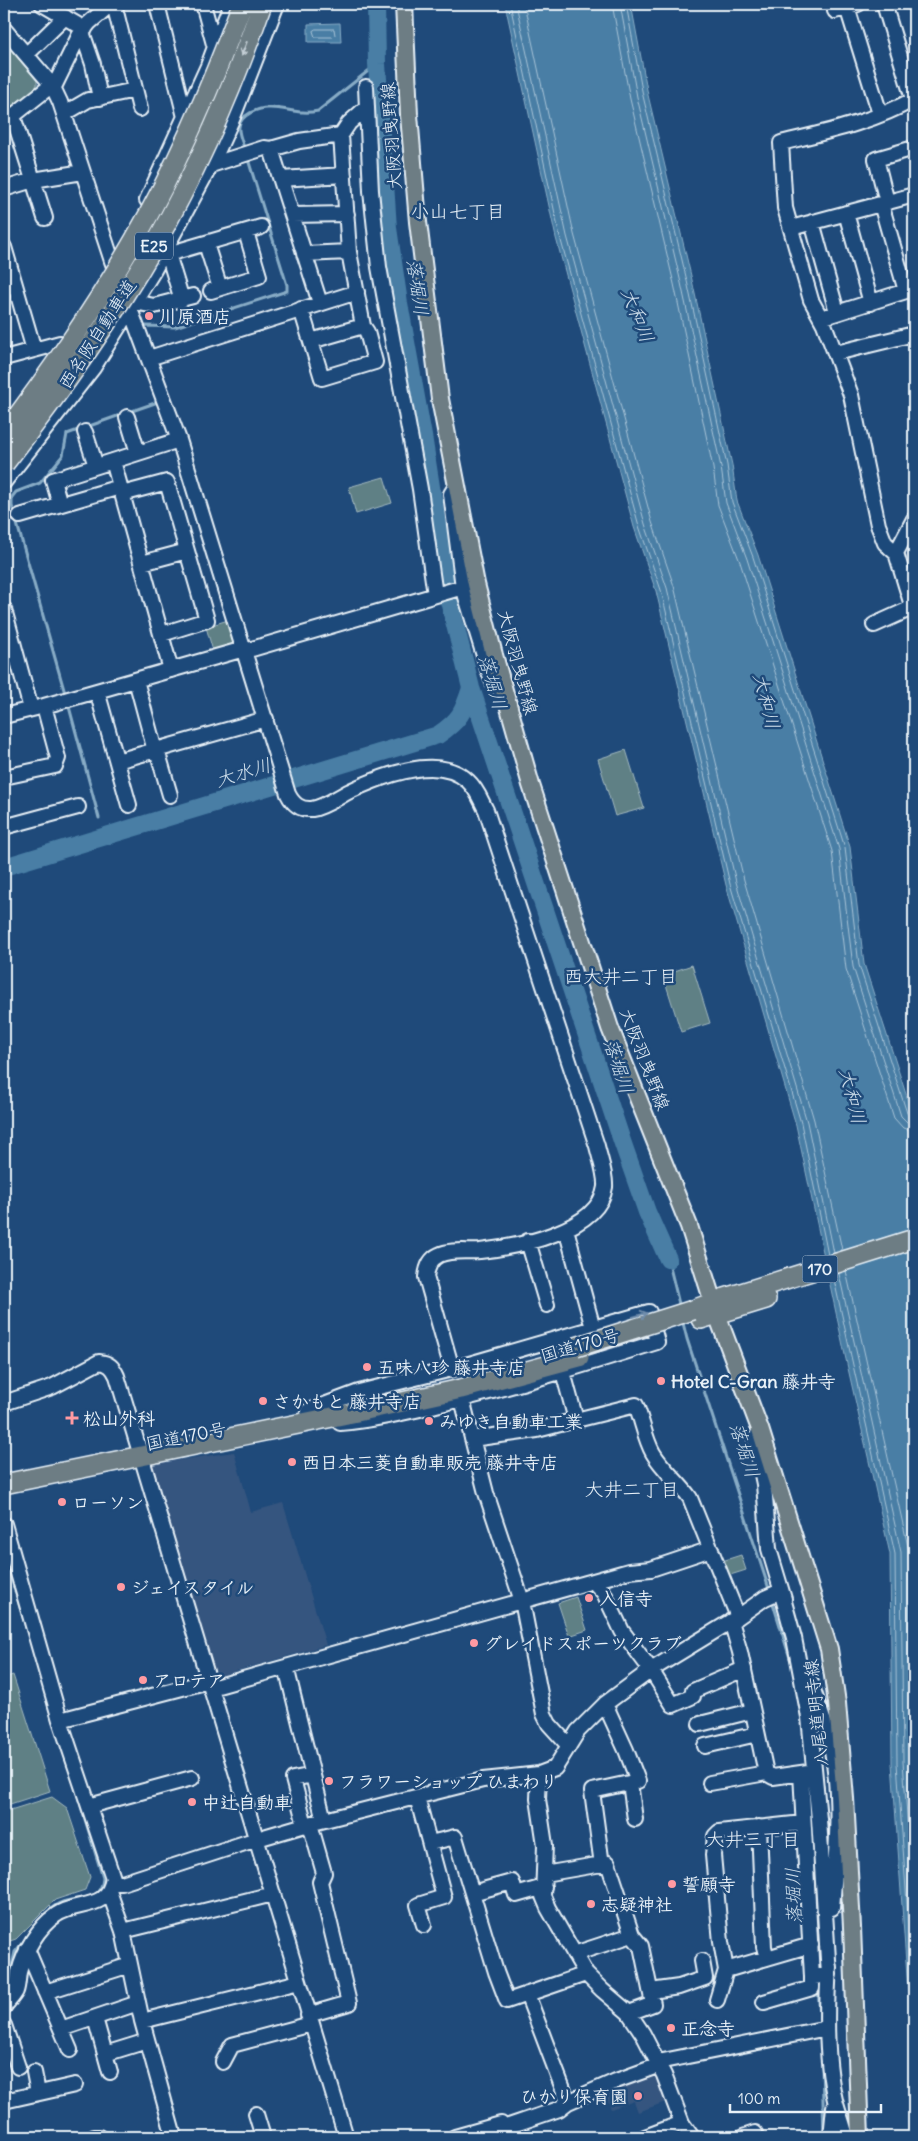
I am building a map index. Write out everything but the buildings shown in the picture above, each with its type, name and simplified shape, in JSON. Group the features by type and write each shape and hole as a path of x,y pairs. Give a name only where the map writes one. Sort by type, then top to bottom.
{"highway":[{"name":"西名阪自動車道","path":"4,434 81,327 136,238 190,132 219,67 242,4"},
{"name":"西名阪自動車道","path":"4,464 48,407 84,355 154,246 208,136 262,4"},
{"name":"国道170号","path":"4,1473 288,1427 460,1389 694,1315 914,1239"},
{"name":"国道170号","path":"721,1306 914,1250"},
{"name":"国道170号","path":"4,1484 308,1412 371,1400 577,1352"}],"main road":[{"name":"大阪羽曳野線","path":"404,4 409,115 418,222 440,399 476,584 531,785 610,1028 721,1306"},
{"name":"八尾道明寺線","path":"721,1306 820,1614 829,1649 837,1703 840,1799 852,1927 860,2137"}],"street":[{"path":"42,4 65,17 84,31 100,98"},
{"path":"45,218 33,180 8,120 53,86 84,31 112,4 140,109"},
{"path":"157,4 185,117"},
{"path":"203,4 215,48"},
{"path":"4,420 60,343 112,261 143,207 215,48 231,4"},
{"path":"4,482 93,368 166,253 233,117 277,4"},
{"path":"874,625 914,606 911,602 896,553 886,543 878,525 850,395 836,353 811,300 790,228 785,208 781,143 832,130 900,107 914,99 884,4"},
{"path":"847,6 880,114"},
{"path":"27,54 65,17"},
{"path":"4,29 53,86 64,114 112,261 133,305 138,329 179,440 287,791 293,803 301,807 318,808 365,784 419,768 434,767 447,769 462,776 470,783 486,810 562,1039 604,1173 605,1187 600,1201 592,1213 581,1222 566,1229 499,1248 447,1252 431,1260 426,1277 452,1369"},
{"path":"366,87 371,191 379,266 420,489 437,594"},
{"path":"64,114 88,100 135,90"},
{"path":"301,309 322,378 375,362 367,332 363,326 349,252 341,135 366,107"},
{"path":"211,165 264,148 272,149 299,141 341,135"},
{"path":"821,318 906,291 884,203 876,160 914,148"},
{"path":"272,149 320,303"},
{"path":"4,190 33,180 83,172"},
{"path":"281,179 344,175"},
{"path":"790,228 914,195"},
{"path":"846,213 872,303"},
{"path":"292,215 347,214"},
{"path":"812,222 837,312"},
{"path":"166,253 206,244 262,227"},
{"path":"206,244 216,290 259,276 246,232"},
{"path":"4,247 34,350"},
{"path":"304,254 349,252"},
{"path":"133,305 154,306 187,298 166,253"},
{"path":"149,358 357,292"},
{"path":"311,341 363,326"},
{"path":"836,353 914,334"},
{"path":"4,358 60,343"},
{"path":"127,417 138,453"},
{"path":"86,432 96,466"},
{"path":"60,504 53,480 179,440"},
{"path":"113,461 171,670"},
{"path":"20,516 60,504 167,482 207,620 162,634"},
{"path":"456,486 451,494 459,588 488,672 494,684 506,698"},
{"path":"896,553 914,519"},
{"path":"142,563 187,551"},
{"path":"4,716 38,708 459,588"},
{"path":"4,609 10,656 38,708 58,758 55,766 4,778"},
{"path":"136,680 170,796"},
{"path":"97,691 129,805"},
{"path":"117,761 266,719"},
{"path":"4,827 78,807"},
{"path":"566,1229 593,1328"},
{"path":"528,1241 546,1305"},
{"path":"288,1427 372,1420 462,1399 563,1372 657,1342 649,1312 452,1369 359,1392 308,1412"},
{"path":"4,1403 52,1387 94,1363 107,1363 113,1367 257,1839 309,2020 346,2137"},
{"path":"563,1372 576,1420"},
{"path":"462,1399 486,1493 522,1601 544,1714 549,1724 570,1746"},
{"path":"472,1439 537,1430 636,1405 652,1452 667,1473 682,1487 690,1498 711,1549 735,1619 766,1773"},
{"path":"760,1429 755,1441 764,1484 775,1594 804,1685 823,2029 835,2101 846,2137"},
{"path":"4,1524 60,1720 114,1878 111,1887 99,1901 65,1910 56,1915 27,1949 19,1971 16,1991 4,2007"},
{"path":"60,1720 286,1667 629,1571 651,1569 711,1549"},
{"path":"593,1581 604,1593 622,1631 673,1705 693,1696 693,1691 744,1669"},
{"path":"111,1887 257,1839 324,1820 483,1780 539,1774 555,1768 578,1731 605,1704 650,1670 775,1594"},
{"path":"764,2002 812,1988 820,1976 840,1799 830,1743 805,1664 799,1637 775,1594"},
{"path":"286,1667 324,1820"},
{"path":"602,1865 592,1791 638,1781 605,1704"},
{"path":"700,1724 752,1711"},
{"path":"705,1746 757,1734"},
{"path":"710,1783 766,1773 773,1777 808,1772"},
{"path":"808,1772 804,1823 811,1945 820,1976"},
{"path":"539,1774 538,1799 544,1827 544,1896 548,1908 586,1974 629,2013 659,2064 682,2123 692,2137"},
{"path":"223,2062 232,2045 309,2020 349,2003 320,1882 324,1873 293,1779 308,1776"},
{"path":"89,1806 192,1778"},
{"path":"630,1783 635,1819"},
{"path":"418,1797 444,1897 418,1905 424,1925"},
{"path":"717,2000 726,1970 721,1942 713,1855 715,1836 719,1832 804,1823"},
{"path":"759,1827 764,1947 767,1958"},
{"path":"430,1843 455,1837 496,1972 507,2001 586,1974"},
{"path":"472,1893 512,1882 516,1895 544,1881 608,1863 632,1935 642,1946 653,2004 629,2013"},
{"path":"111,1887 123,1931 147,2041 174,2137"},
{"path":"123,1931 273,1894"},
{"path":"574,1954 632,1935"},
{"path":"726,1970 811,1945"},
{"path":"27,1949 70,2050"},
{"path":"651,1991 679,1987 705,1978 702,1960"},
{"path":"45,1992 130,1965"},
{"path":"142,2021 299,1982"},
{"path":"527,1994 568,2102"},
{"path":"61,2029 138,2003"},
{"path":"94,2018 110,2072"},
{"path":"4,2025 18,2066"},
{"path":"455,2137 501,2124 505,2132 559,2109 568,2102 659,2064 823,2029"},
{"path":"105,2054 147,2041"},
{"path":"34,2072 38,2094"},
{"path":"4,2101 75,2086"},
{"path":"832,2137 835,2101"},
{"path":"256,2114 263,2137"},
{"path":"645,2137 682,2123"},
{"path":"94,2137 100,2137"}],"shaded area":[{"path":"234,1452 251,1512 283,1503 326,1645 216,1677 152,1464"},
{"name":"ひかり保育園","path":"661,2072 671,2100 638,2112 634,2101 611,2109 605,2092"}],"green space":[{"path":"11,50 37,81 37,86 8,110 4,104 4,56"},
{"path":"384,477 392,503 356,514 349,487"},
{"path":"228,620 234,643 233,645 213,651 206,627"},
{"path":"626,750 644,808 615,816 598,759"},
{"path":"692,965 710,1023 681,1032 663,975"},
{"path":"741,1555 746,1570 724,1577 719,1562"},
{"path":"576,1597 587,1630 569,1636 558,1603"},
{"path":"13,1675 50,1791 4,1806 4,1678"},
{"path":"52,1797 67,1808 90,1877 85,1890 55,1900 16,1939 4,1943 4,1812"}],"water":[{"name":"大和川","path":"505,4 631,4 648,95 692,280 732,465 737,501 758,555 850,847 864,964 914,1119 914,2077 892,1763 890,1554 796,1125 726,885 656,591 634,527 556,238"},
{"path":"340,23 341,42 308,42 308,24"}],"waterway":[{"name":"落堀川","path":"376,4 377,64 388,228 449,601 471,688 622,1141 647,1212 668,1259"},
{"path":"245,150 239,127 246,115 266,108 299,112 318,111 377,64"},
{"path":"140,328 146,326 175,327 287,291 287,285 247,156"},
{"path":"129,412 155,403 158,398"},
{"path":"66,697 12,506 12,497 16,492 40,483 63,455 67,434 123,414"},
{"name":"大水川","path":"4,867 438,735 460,715 471,688"},
{"path":"68,703 99,818"},
{"name":"落堀川","path":"668,1259 680,1308"},
{"name":"落堀川","path":"682,1319 770,1592"},
{"path":"4,1554 27,1631"},
{"name":"落堀川","path":"772,1600 793,1668"},
{"name":"落堀川","path":"799,1699 803,1727"},
{"path":"39,1921 57,1904 93,1895 98,1892 101,1886 103,1878 76,1790"},
{"name":"落堀川","path":"810,1791 814,1882"},
{"path":"4,1994 15,1952 28,1936"},
{"name":"落堀川","path":"818,1986 820,2019"},
{"name":"落堀川","path":"822,2065 824,2137"}],"place":[{"name":"川原酒店","path":"149,316"},
{"name":"五味八珍 藤井寺店","path":"367,1367"},
{"name":"Hotel C-Gran 藤井寺","path":"661,1381"},
{"name":"さかもと 藤井寺店","path":"263,1401"},
{"name":"松山外科","path":"72,1418"},
{"name":"みゆき自動車工業","path":"429,1421"},
{"name":"西日本三菱自動車販売 藤井寺店","path":"292,1462"},
{"name":"ローソン","path":"62,1502"},
{"name":"ジェイスタイル","path":"121,1587"},
{"name":"入信寺","path":"589,1598"},
{"name":"グレイドスポーツクラブ","path":"474,1643"},
{"name":"アロテア","path":"143,1680"},
{"name":"フラワーショップ ひまわり","path":"329,1781"},
{"name":"中辻自動車","path":"192,1802"},
{"name":"誓願寺","path":"672,1884"},
{"name":"志疑神社","path":"591,1904"},
{"name":"正念寺","path":"671,2028"},
{"name":"ひかり保育園","path":"638,2096"}],"district":[{"name":"小山七丁目","path":"458,211"},
{"name":"西大井二丁目","path":"621,976"},
{"name":"大井二丁目","path":"632,1489"},
{"name":"大井三丁目","path":"753,1839"}]}
